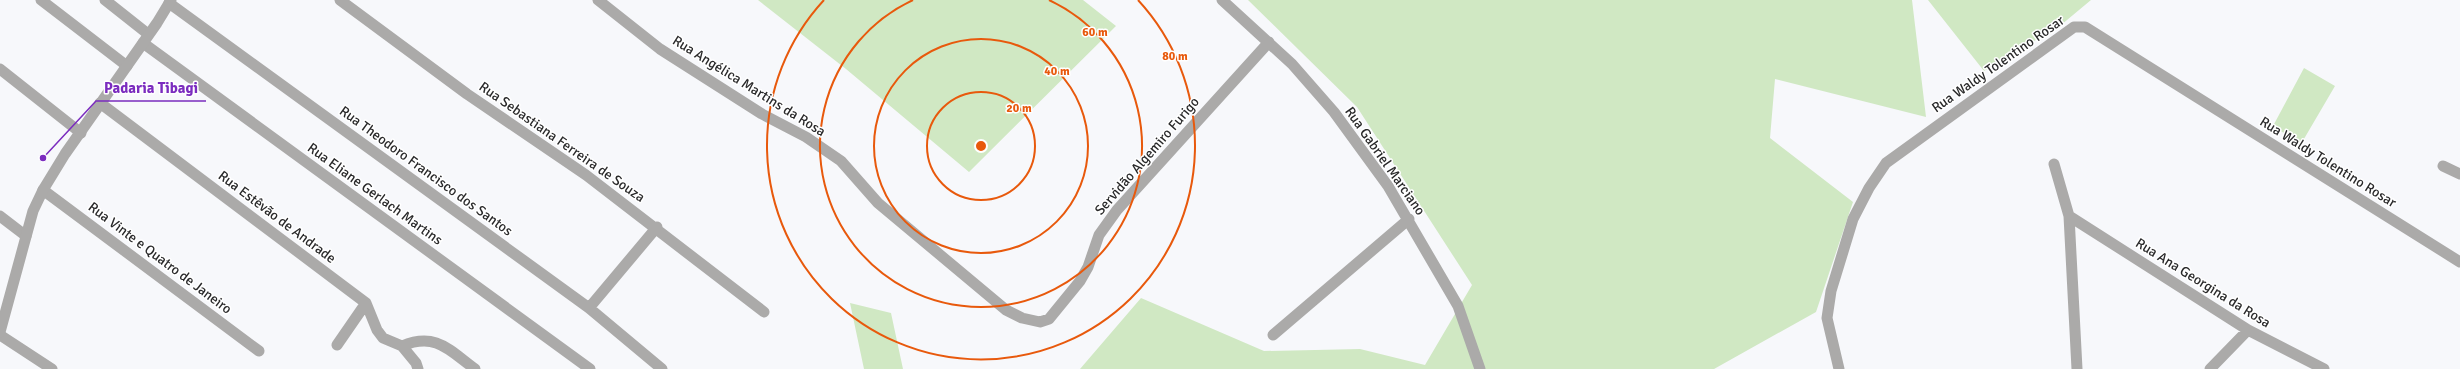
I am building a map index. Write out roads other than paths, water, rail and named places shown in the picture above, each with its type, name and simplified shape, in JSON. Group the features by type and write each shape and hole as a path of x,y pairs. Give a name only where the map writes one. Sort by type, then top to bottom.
{"street":[{"path":"41,0 127,66"},
{"name":"Rua Eliane Gerlach Martins","path":"105,0 146,38 590,369"},
{"name":"Rua Sebastiana Ferreira de Souza","path":"340,0 450,81 586,175 657,227 764,312"},
{"name":"Rua Angélica Martins da Rosa","path":"598,0 660,49 762,114 806,137 841,162 878,203 1006,310 1022,318 1040,322 1049,319"},
{"name":"Rua Gabriel Marciano","path":"1222,0 1269,42 1334,112 1388,186 1409,219 1458,306 1480,369"},
{"path":"0,332 33,211 43,190 100,103 170,2"},
{"name":"Rua Theodoro Francisco dos Santos","path":"170,2 589,308 662,369"},
{"name":"Rua Waldy Tolentino Rosar","path":"1839,369 1827,318 1831,291 1854,219 1869,188 1886,163 2074,27 2085,27 2460,262"},
{"name":"Servidão Algemiro Furigo","path":"1049,319 1080,281 1106,223 1269,42"},
{"path":"0,69 81,133"},
{"name":"Rua Estêvão de Andrade","path":"100,103 366,303"},
{"path":"2054,164 2069,216 2077,369"},
{"path":"2443,166 2460,174"},
{"name":"Rua Vinte e Quatro de Janeiro","path":"43,190 259,351"},
{"path":"0,216 26,236"},
{"name":"Rua Ana Georgina da Rosa","path":"2069,216 2248,330 2324,369"},
{"path":"1273,335 1409,219"},
{"path":"589,308 657,227"},
{"path":"338,345 366,303"},
{"path":"366,303 376,330 383,338 402,346 416,363 418,369"},
{"path":"2210,369 2248,330"},
{"path":"0,336 52,369"},
{"path":"402,346 418,340 426,340 442,345 475,369"}],"place":[{"name":"Padaria Tibagi","path":"43,158"}]}
